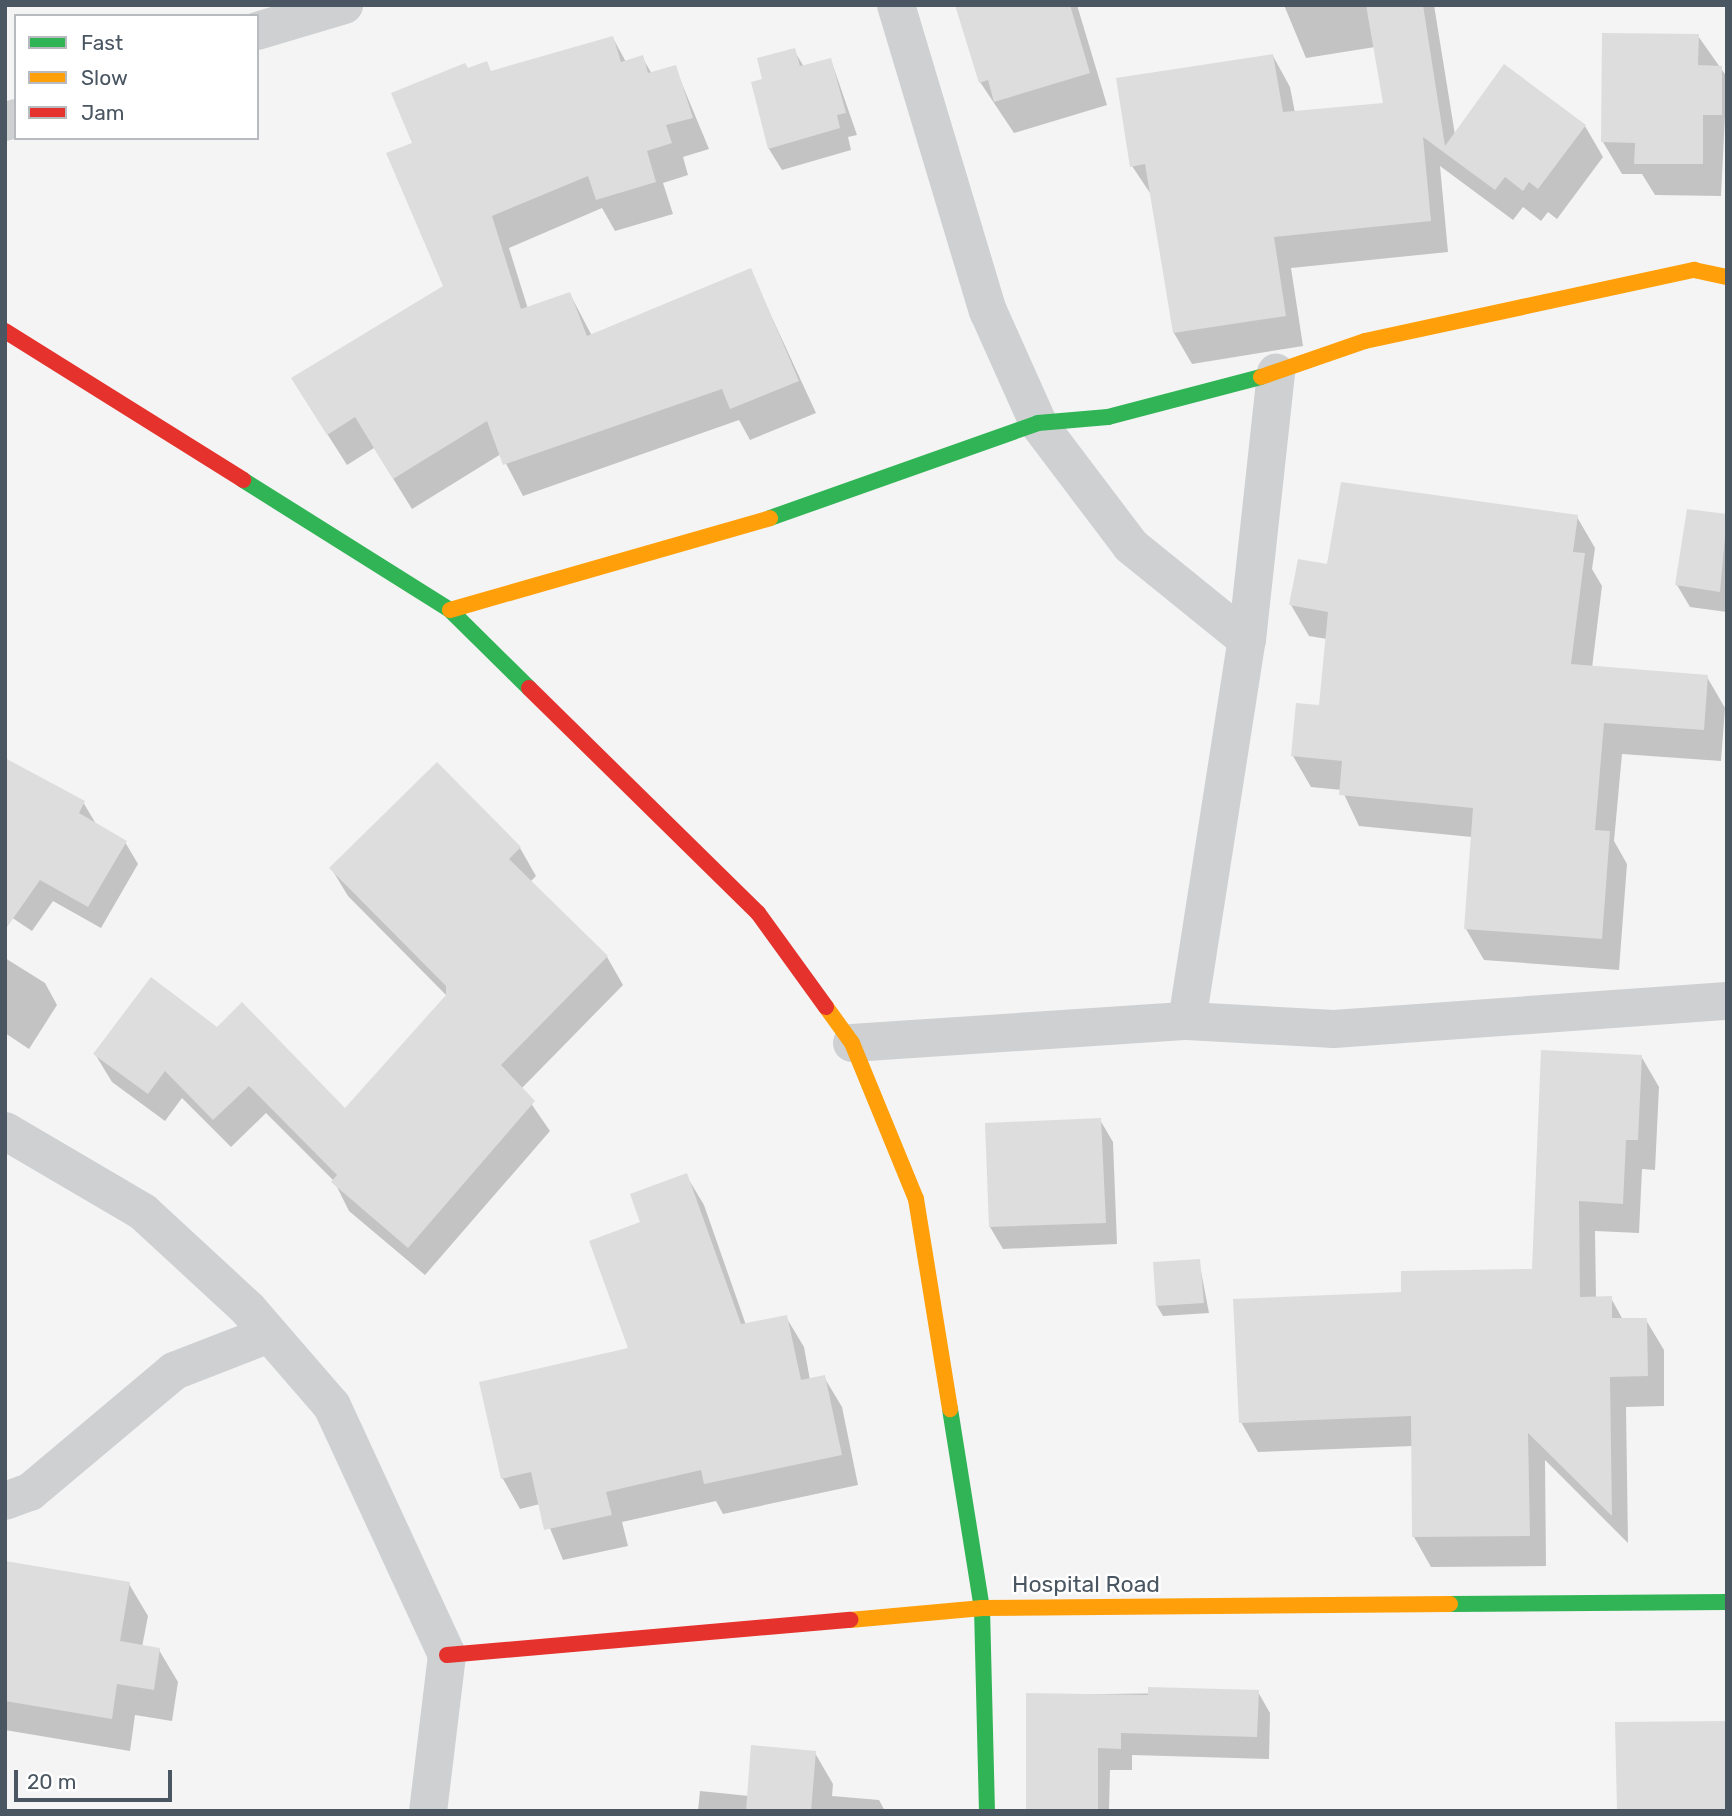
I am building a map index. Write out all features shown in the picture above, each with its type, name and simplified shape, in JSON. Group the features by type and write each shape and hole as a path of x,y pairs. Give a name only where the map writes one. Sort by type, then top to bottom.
{"street":[{"path":"259,30 344,5"},
{"path":"897,5 988,311 1038,423 1131,546 1247,640"},
{"path":"450,610 841,498 1038,423 1108,417 1276,373 1365,341 1681,273 1727,277"},
{"path":"5,331 450,610 758,913 852,1043 916,1199 982,1608 987,1811"},
{"path":"1187,1021 1247,640 1276,373"},
{"path":"852,1043 1187,1021 1334,1029 1727,1001"},
{"path":"5,1131 143,1212 269,1334 332,1406 447,1655 428,1811"},
{"path":"5,1500 30,1492 174,1371 269,1334"},
{"name":"Hospital Road","path":"447,1655 982,1608 1727,1602"}],"building":[{"path":"955,5 1070,5 1090,73 994,102 988,80 979,83"},
{"path":"1366,5 1423,5 1445,146 1504,64 1586,125 1538,189 1529,182 1523,191 1505,177 1495,190 1423,137 1431,221 1274,237 1286,316 1173,333 1145,164 1130,167 1116,78 1273,54 1283,112 1383,103"},
{"path":"1602,33 1699,34 1698,65 1722,66 1722,115 1703,115 1703,164 1634,164 1635,143 1601,142"},
{"path":"613,36 621,62 643,55 648,73 676,65 693,118 666,125 672,143 647,151 656,182 596,200 588,176 492,216 521,309 570,292 587,336 751,268 799,381 730,409 722,389 503,465 487,421 393,479 355,417 327,435 291,378 443,286 386,153 412,143 391,93 465,63 468,68 487,61 491,71"},
{"path":"795,48 800,66 831,58 846,113 837,115 840,128 768,149 751,82 762,79 757,58"},
{"path":"1341,482 1578,515 1573,552 1585,553 1571,664 1708,675 1704,730 1604,723 1595,830 1610,831 1602,939 1464,929 1473,808 1339,795 1342,761 1291,756 1296,703 1319,705 1328,612 1289,605 1298,559 1327,564"},
{"path":"1687,509 1727,514 1720,592 1675,585"},
{"path":"5,758 85,801 79,813 127,841 88,907 40,880 5,930"},
{"path":"437,762 521,847 509,859 608,956 501,1065 535,1101 408,1248 331,1182 337,1175 249,1086 213,1120 165,1071 148,1094 93,1054 151,977 217,1027 242,1002 345,1108 446,995 446,986 329,868"},
{"path":"1541,1050 1642,1055 1638,1140 1626,1140 1623,1204 1579,1201 1580,1297 1612,1296 1612,1318 1647,1318 1648,1376 1610,1377 1612,1516 1528,1433 1530,1536 1412,1537 1411,1416 1239,1423 1233,1299 1401,1292 1401,1271 1532,1269"},
{"path":"1101,1118 1106,1223 989,1227 985,1123"},
{"path":"687,1173 741,1324 787,1315 801,1380 825,1375 842,1455 704,1484 701,1470 606,1492 612,1515 544,1530 531,1472 501,1479 479,1382 628,1348 589,1241 640,1222 630,1194"},
{"path":"1200,1259 1204,1303 1156,1306 1153,1262"},
{"path":"5,1561 130,1582 120,1641 160,1648 154,1690 117,1684 112,1719 5,1701"},
{"path":"1148,1687 1259,1690 1257,1737 1121,1733 1121,1749 1098,1748 1098,1811 1026,1811 1026,1693 1148,1695"},
{"path":"1727,1721 1727,1811 1617,1811 1615,1722"},
{"path":"751,1745 816,1751 811,1811 746,1811"}],"traffic: fast":[{"path":"770,518 1038,423 1108,417 1261,377"},
{"path":"243,480 450,610 529,688"},
{"path":"950,1409 982,1608 987,1811"},
{"path":"1450,1604 1727,1602"}],"traffic: slow":[{"path":"1261,377 1365,341 1694,270 1727,277"},
{"path":"450,610 770,518"},
{"path":"826,1007 852,1043 916,1199 950,1409"},
{"path":"850,1620 982,1608 1450,1604"}],"traffic: jam":[{"path":"5,331 243,480"},
{"path":"529,688 758,913 826,1007"},
{"path":"447,1655 850,1620"}]}
